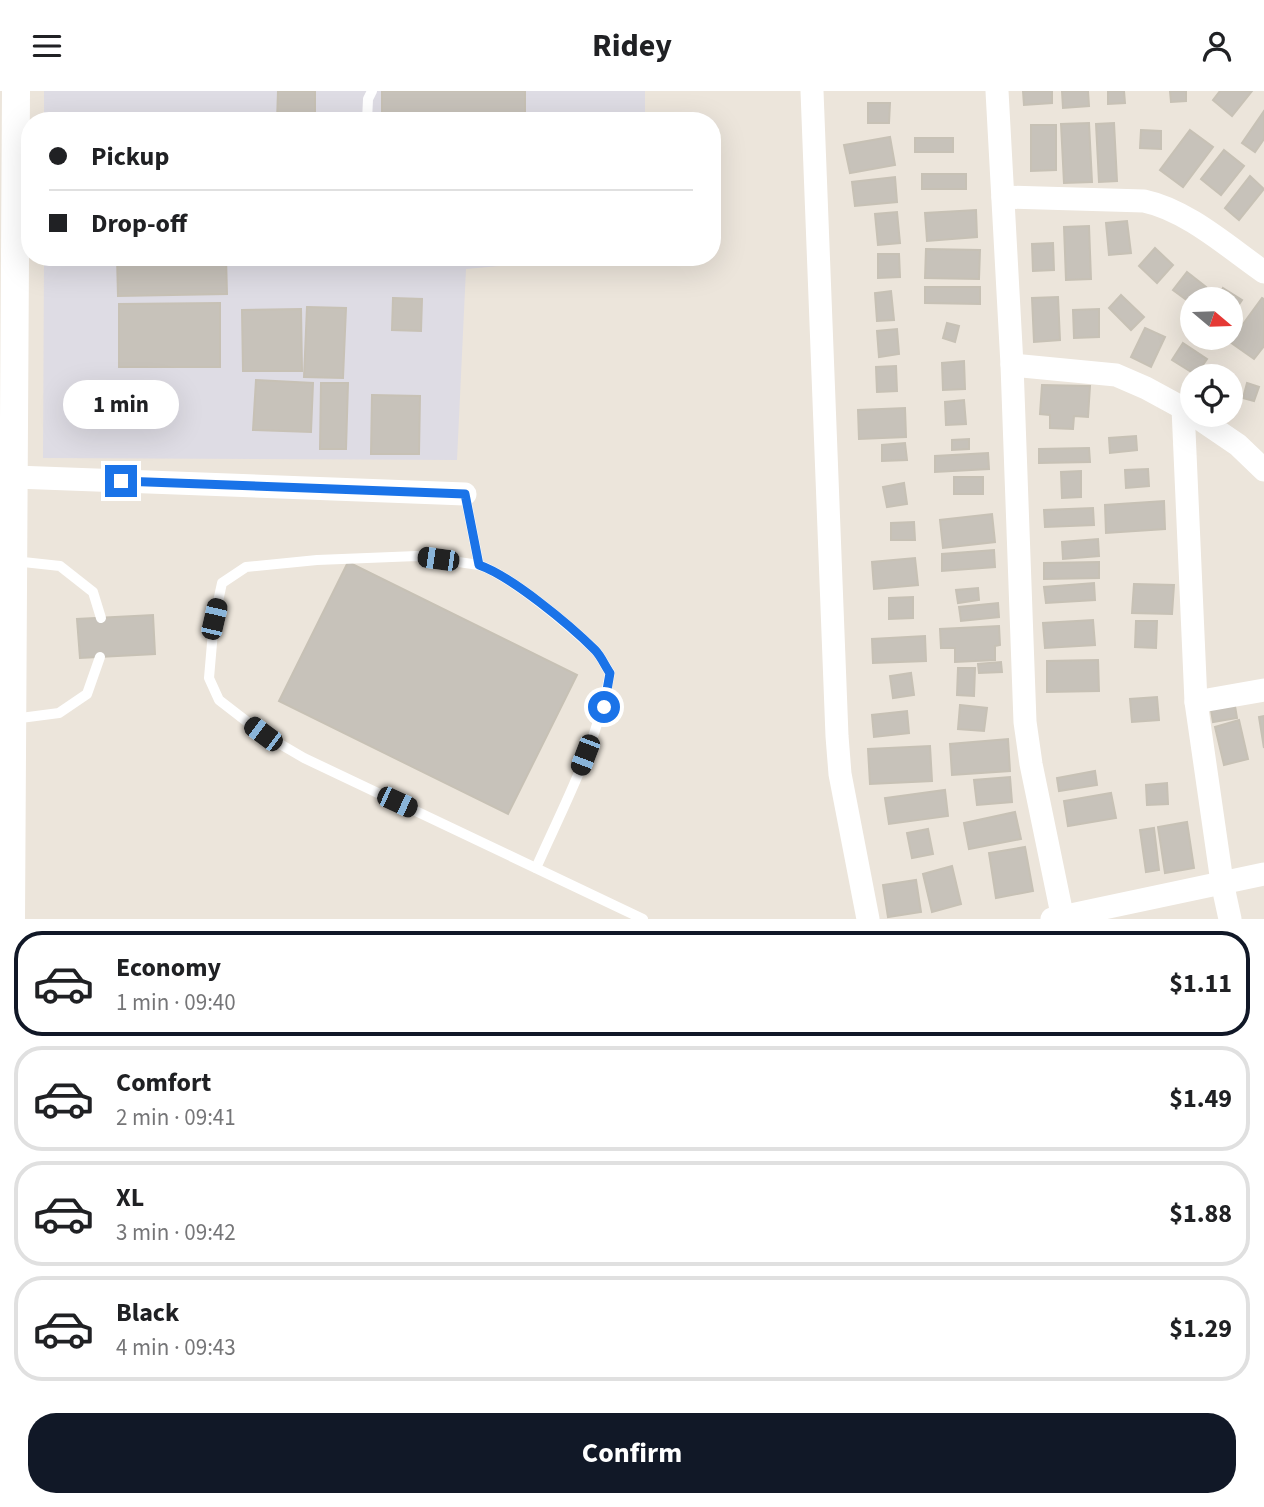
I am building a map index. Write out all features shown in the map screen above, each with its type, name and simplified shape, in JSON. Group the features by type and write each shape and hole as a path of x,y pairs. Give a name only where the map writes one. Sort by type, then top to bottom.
{"street":[{"path":"16,91 21,140"},
{"path":"812,91 837,747 868,919"},
{"path":"997,91 1012,365 1025,722 1059,918 1264,874"},
{"path":"1003,197 1144,201 1159,204 1177,212 1264,272"},
{"path":"11,919 15,477 21,239"},
{"path":"1012,365 1116,375 1180,407"},
{"path":"1190,427 1196,702 1222,882 1230,919"},
{"path":"1212,427 1238,445 1264,470"},
{"path":"15,477 465,494"},
{"path":"1196,702 1264,690"}],"lane":[{"path":"367,112 368,99 372,91"},
{"path":"465,494 479,565"},
{"path":"536,868 576,780 604,707 610,673 597,652 534,600 489,568 479,565 417,556 317,560 246,567 222,583 214,619 209,678 219,700 263,734 304,758 643,919"},
{"path":"14,561 60,566 93,592 101,618"},
{"path":"13,719 60,713 87,694 100,657"}],"shaded area":[{"path":"44,91 645,91 645,112 44,112"},
{"path":"44,266 499,266 466,269 457,460 43,458"}],"building":[{"path":"278,91 315,91 315,112 277,112"},
{"path":"382,91 525,91 525,112 382,112"},
{"path":"1023,91 1052,91 1052,103 1024,105"},
{"path":"1062,91 1088,91 1089,106 1063,108"},
{"path":"1108,91 1124,91 1125,103 1108,104"},
{"path":"1170,91 1186,91 1186,101 1171,102"},
{"path":"1220,91 1252,91 1232,116 1213,100"},
{"path":"868,103 890,103 889,123 868,123"},
{"path":"1264,111 1264,139 1255,152 1242,143"},
{"path":"1089,123 1092,182 1064,183 1061,124"},
{"path":"1114,123 1117,181 1099,182 1096,124"},
{"path":"1031,125 1056,125 1056,170 1031,171"},
{"path":"1141,130 1161,131 1161,149 1140,148"},
{"path":"1190,130 1213,147 1183,187 1160,170"},
{"path":"890,137 895,165 850,173 844,145"},
{"path":"915,138 953,138 953,152 915,152"},
{"path":"1224,150 1244,166 1221,195 1201,179"},
{"path":"922,174 966,174 966,189 922,189"},
{"path":"1250,176 1264,189 1239,220 1225,208"},
{"path":"895,177 897,202 855,206 852,182"},
{"path":"976,210 977,237 927,241 925,213"},
{"path":"897,212 900,243 878,245 875,214"},
{"path":"1127,221 1131,253 1109,255 1106,223"},
{"path":"1089,226 1091,279 1066,280 1064,227"},
{"path":"1053,243 1054,270 1033,271 1032,244"},
{"path":"1155,248 1173,265 1157,283 1139,266"},
{"path":"926,249 980,250 979,279 925,278"},
{"path":"878,254 899,254 900,277 878,278"},
{"path":"117,266 226,266 227,294 118,296"},
{"path":"1187,272 1206,287 1180,287 1180,295 1173,290"},
{"path":"925,287 980,287 980,304 925,303"},
{"path":"891,291 894,320 877,321 875,293"},
{"path":"1121,295 1144,317 1131,330 1109,308"},
{"path":"1058,297 1060,340 1034,342 1032,298"},
{"path":"393,298 422,299 421,331 392,330"},
{"path":"1262,298 1264,299 1264,346 1254,359 1241,350 1243,324"},
{"path":"220,303 220,367 119,367 119,304"},
{"path":"307,307 346,308 343,378 304,377"},
{"path":"301,309 302,371 243,371 242,310"},
{"path":"1099,309 1099,337 1074,338 1073,310"},
{"path":"947,323 959,326 955,342 943,338"},
{"path":"1145,328 1165,337 1151,367 1131,357"},
{"path":"897,329 899,354 879,357 877,331"},
{"path":"1180,348 1180,350 1194,350 1207,359 1204,364 1180,365 1172,360"},
{"path":"964,361 965,389 943,390 942,363"},
{"path":"896,366 897,391 877,392 876,367"},
{"path":"256,380 313,383 311,432 253,430"},
{"path":"321,383 348,383 346,449 320,449"},
{"path":"1247,383 1259,387 1254,401 1243,398"},
{"path":"1042,385 1090,386 1088,417 1074,416 1073,429 1050,428 1050,415 1040,414"},
{"path":"372,395 420,396 419,454 371,454"},
{"path":"964,400 966,424 946,425 945,402"},
{"path":"905,408 906,437 859,439 858,410"},
{"path":"1136,436 1137,450 1110,453 1109,438"},
{"path":"969,439 969,449 952,450 952,440"},
{"path":"905,443 907,460 882,461 882,445"},
{"path":"1089,448 1090,462 1039,463 1039,449"},
{"path":"988,453 989,469 935,472 935,456"},
{"path":"1148,469 1149,486 1126,488 1125,470"},
{"path":"1081,471 1081,497 1062,498 1061,472"},
{"path":"954,477 983,477 983,494 954,494"},
{"path":"904,483 907,504 887,507 883,487"},
{"path":"1164,501 1165,529 1106,533 1105,505"},
{"path":"1093,508 1094,525 1045,527 1044,510"},
{"path":"992,514 995,542 943,548 940,520"},
{"path":"914,522 915,540 891,540 891,523"},
{"path":"1098,539 1099,556 1063,559 1062,542"},
{"path":"994,550 995,567 942,571 942,554"},
{"path":"915,558 918,585 874,589 872,562"},
{"path":"348,562 577,675 508,814 279,701"},
{"path":"1099,562 1099,578 1044,579 1044,563"},
{"path":"1094,583 1095,600 1046,603 1044,587"},
{"path":"1134,584 1174,585 1172,614 1132,613"},
{"path":"978,588 979,600 958,603 956,590"},
{"path":"913,597 913,618 889,619 889,598"},
{"path":"998,603 999,617 961,621 959,607"},
{"path":"153,615 155,654 80,658 77,619"},
{"path":"1093,620 1095,645 1045,648 1043,623"},
{"path":"1136,621 1157,621 1156,648 1135,647"},
{"path":"999,626 1000,645 995,646 995,660 955,662 955,648 941,648 940,629"},
{"path":"925,636 926,661 873,663 872,639"},
{"path":"1098,660 1099,691 1047,692 1047,661"},
{"path":"1001,662 1002,672 979,673 978,664"},
{"path":"958,668 975,668 974,696 957,695"},
{"path":"911,673 914,695 893,698 890,676"},
{"path":"1157,697 1159,720 1132,722 1130,699"},
{"path":"960,705 987,708 984,731 958,729"},
{"path":"1235,706 1237,718 1213,722 1211,710"},
{"path":"907,711 909,733 874,737 872,715"},
{"path":"1264,716 1264,748 1259,717"},
{"path":"1239,720 1248,759 1224,765 1215,727"},
{"path":"1008,739 1010,771 952,775 950,744"},
{"path":"930,746 932,781 870,784 868,749"},
{"path":"1095,771 1097,785 1059,791 1057,778"},
{"path":"1010,777 1012,802 977,805 974,780"},
{"path":"1167,783 1168,804 1147,805 1146,785"},
{"path":"945,790 948,816 889,824 885,798"},
{"path":"1111,793 1116,818 1068,826 1064,801"},
{"path":"1015,812 1021,839 969,849 964,823"},
{"path":"1187,822 1194,868 1165,873 1158,827"},
{"path":"1154,828 1159,870 1146,872 1140,830"},
{"path":"928,829 933,854 912,858 907,833"},
{"path":"1025,847 1033,891 996,898 989,853"},
{"path":"952,866 961,904 932,912 923,874"},
{"path":"916,880 921,912 888,917 883,885"}],"route":[{"path":"121,481 465,494 479,565 489,568 524,591 597,652 610,673 604,707"}]}
